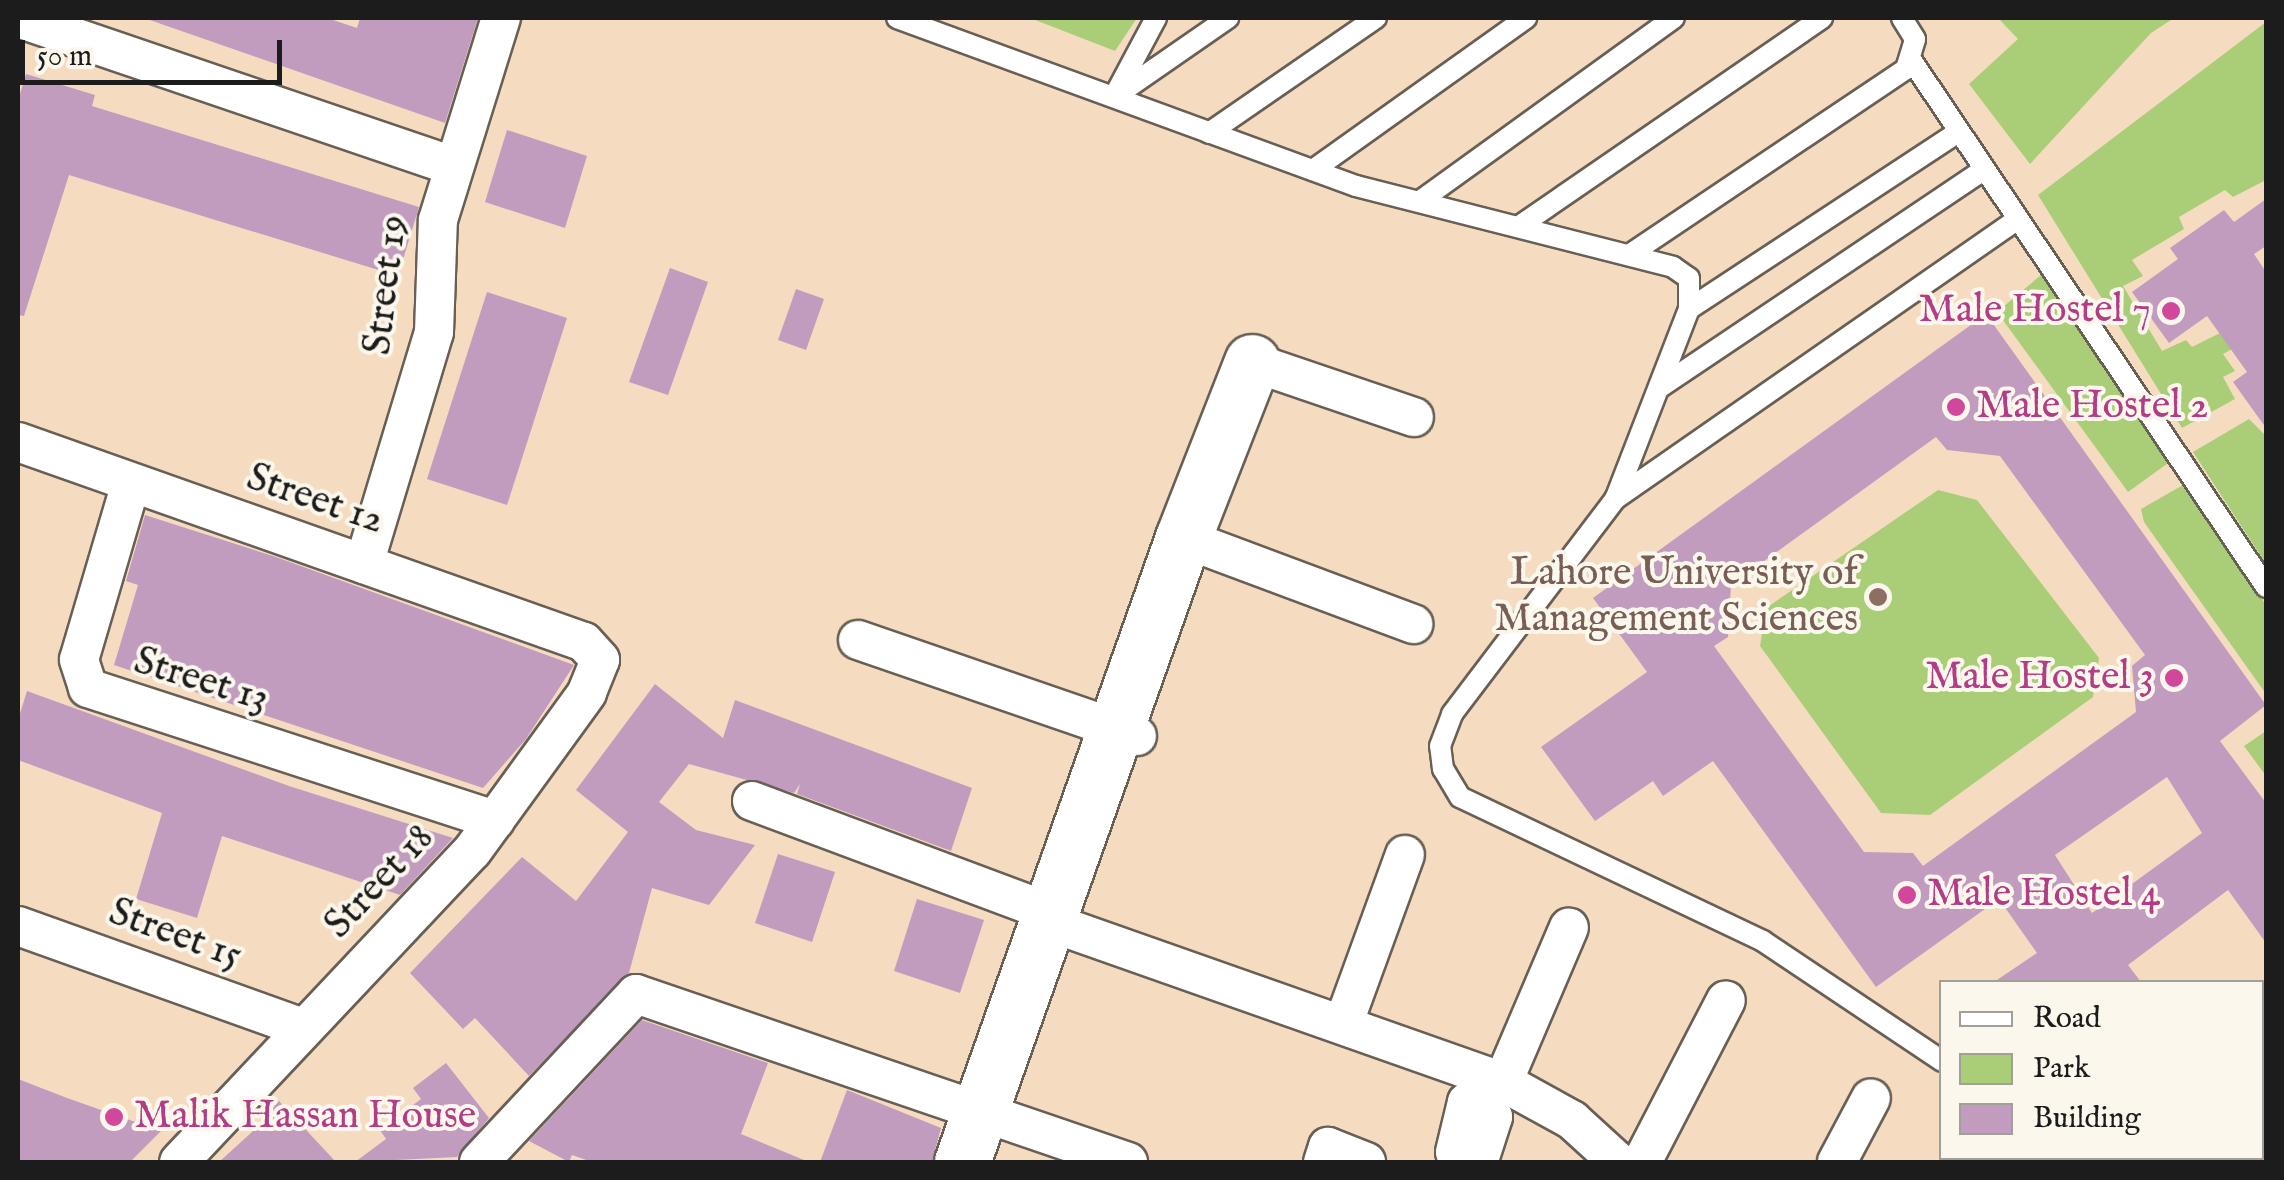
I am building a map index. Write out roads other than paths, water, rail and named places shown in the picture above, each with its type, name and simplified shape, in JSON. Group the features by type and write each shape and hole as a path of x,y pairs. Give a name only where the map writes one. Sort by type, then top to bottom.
{"street":[{"path":"18,18 452,166"},
{"name":"Street 19","path":"364,564 434,332 432,248 452,166 501,18"},
{"path":"962,1162 989,1130 1195,543 1264,366 1414,417"},
{"name":"Street 12","path":"18,442 584,642"},
{"name":"Street 13","path":"131,483 79,660 88,688 495,820"},
{"path":"1195,543 1412,624"},
{"path":"858,640 1129,734"},
{"name":"Street 18","path":"179,1162 440,889 495,820 596,679 600,660 584,642"},
{"path":"752,801 1061,921 1502,1082 1572,1120 1618,1162"},
{"path":"1343,1025 1405,855"},
{"name":"Street 15","path":"18,926 303,1028"},
{"path":"1502,1082 1569,927"},
{"path":"489,1161 636,994 989,1130 1128,1162"},
{"path":"1642,1162 1726,1000"},
{"path":"1837,1162 1871,1098"},
{"path":"1323,1162 1328,1147 1366,1162"}],"lane":[{"path":"897,18 1313,170 1629,255 1689,278 1689,309 1615,499 1452,714 1440,746 1442,769 1460,797 1763,941 1939,1058"},
{"path":"1114,97 1156,18"},
{"path":"1114,97 1228,18"},
{"path":"1210,134 1376,18"},
{"path":"1313,170 1526,18"},
{"path":"1420,201 1674,18"},
{"path":"1518,227 1822,18"},
{"path":"1902,18 1914,39 1912,61 2266,586"},
{"path":"1629,255 1912,61"},
{"path":"1689,309 1958,132"},
{"path":"1659,388 1984,170"},
{"path":"1615,499 2016,220"}],"place":[{"name":"Male Hostel 7","path":"2171,311"},
{"name":"Male Hostel 2","path":"1956,407"},
{"name":"Lahore University of Management Sciences","path":"1878,597"},
{"name":"Male Hostel 3","path":"2174,678"},
{"name":"Male Hostel 4","path":"1907,895"},
{"name":"Malik Hassan House","path":"114,1117"}]}
